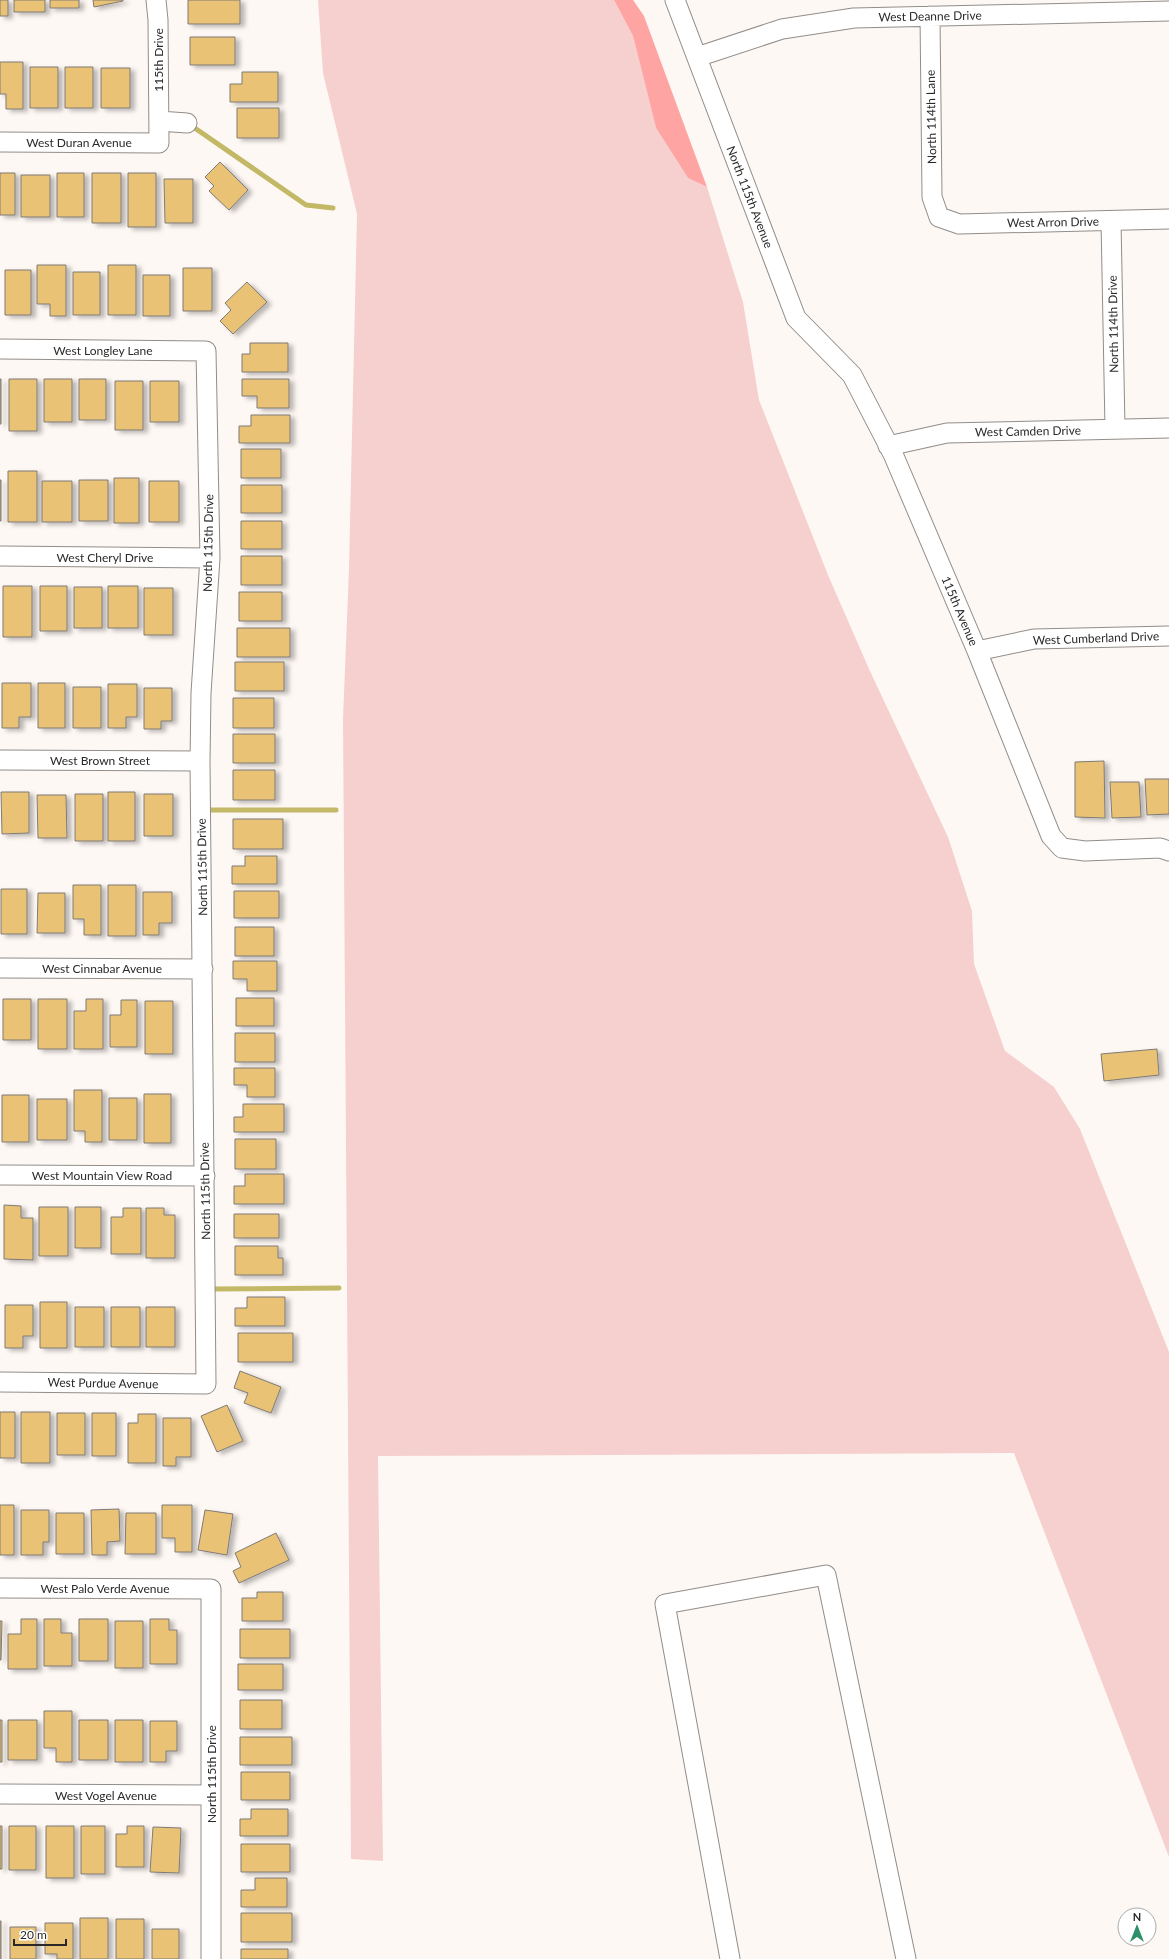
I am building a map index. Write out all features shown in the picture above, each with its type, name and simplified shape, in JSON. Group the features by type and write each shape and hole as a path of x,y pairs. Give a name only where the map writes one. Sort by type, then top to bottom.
{"street":[{"name":"115th Drive","path":"156,0 158,20 159,143"},
{"name":"North 115th Avenue","path":"675,0 796,318 852,375"},
{"name":"West Deanne Drive","path":"697,57 782,29 854,18 1169,11"},
{"name":"North 114th Lane","path":"930,16 932,197 939,216"},
{"path":"159,121 187,123"},
{"name":"West Duran Avenue","path":"0,142 159,143"},
{"name":"West Arron Drive","path":"939,216 959,224 1169,219"},
{"name":"North 114th Drive","path":"1111,221 1115,428"},
{"name":"West Longley Lane","path":"0,349 206,351"},
{"name":"North 115th Drive","path":"206,351 210,558 201,693 200,761 206,1384"},
{"name":"115th Avenue","path":"852,375 893,454 977,651 1052,836 1062,848 1085,851 1160,848 1169,851"},
{"name":"West Camden Drive","path":"888,446 947,433 1115,428 1169,428"},
{"name":"West Cheryl Drive","path":"0,556 210,558"},
{"name":"West Cumberland Drive","path":"977,651 1034,639 1169,636"},
{"name":"West Brown Street","path":"0,760 200,761"},
{"name":"West Cinnabar Avenue","path":"0,968 203,969"},
{"name":"West Mountain View Road","path":"0,1175 205,1176"},
{"name":"West Purdue Avenue","path":"0,1382 206,1384"},
{"path":"730,1959 665,1604 826,1576 906,1959"},
{"name":"West Palo Verde Avenue","path":"0,1588 210,1589"},
{"name":"North 115th Drive","path":"210,1589 212,1795 211,1959"},
{"name":"West Vogel Avenue","path":"0,1794 212,1795"}],"shaded area":[{"path":"318,0 614,0 633,36 656,128 688,178 707,187 743,302 759,400 828,575 869,669 948,837 972,911 974,964 1005,1051 1054,1087 1080,1129 1169,1352 1169,1857 1014,1453 378,1456 383,1861 351,1859 343,719 349,568 357,214 323,73"},
{"path":"614,0 633,0 644,16 707,187 688,178 656,128 633,36"}],"building":[{"path":"0,0 8,0 8,16 0,16"},
{"path":"14,0 45,0 45,12 14,12"},
{"path":"50,0 79,0 79,8 50,8"},
{"path":"93,0 123,0 123,1 94,7"},
{"path":"188,0 240,0 240,24 188,24"},
{"path":"190,37 235,37 235,65 190,65"},
{"path":"0,62 23,62 23,109 6,109 6,94 0,94"},
{"path":"30,67 58,67 58,108 30,108"},
{"path":"65,67 93,67 93,108 65,108"},
{"path":"101,68 130,68 130,108 101,108"},
{"path":"242,72 278,72 278,102 230,102 230,84 242,84"},
{"path":"237,108 279,108 279,138 237,138"},
{"path":"220,162 248,190 229,210 209,191 214,186 205,177"},
{"path":"0,173 15,173 15,215 0,215"},
{"path":"57,173 84,173 84,217 57,217"},
{"path":"92,173 121,173 121,223 92,223"},
{"path":"128,173 156,173 156,227 128,227"},
{"path":"21,175 50,175 50,217 21,217"},
{"path":"164,179 193,179 193,223 165,223"},
{"path":"37,265 66,265 66,316 50,316 50,304 37,304"},
{"path":"108,265 136,265 136,315 108,315"},
{"path":"183,268 212,268 212,311 183,311"},
{"path":"5,270 31,270 31,315 5,315"},
{"path":"73,272 100,272 100,315 73,315"},
{"path":"143,275 170,275 170,316 143,316"},
{"path":"247,282 267,302 233,334 220,321 231,310 225,303"},
{"path":"250,343 288,343 288,372 242,372 242,354 250,354"},
{"path":"1,379 1,424 0,424"},
{"path":"9,379 37,379 37,431 9,431"},
{"path":"44,379 72,379 72,422 44,422"},
{"path":"79,379 106,379 106,420 79,420"},
{"path":"242,379 289,379 289,408 257,408 257,396 242,396"},
{"path":"115,381 143,381 143,430 115,430"},
{"path":"150,381 179,381 179,422 150,422"},
{"path":"251,415 290,415 290,443 239,443 239,426 251,426"},
{"path":"241,449 281,449 281,478 241,478"},
{"path":"8,471 37,471 37,522 8,522"},
{"path":"114,478 139,478 139,523 114,523"},
{"path":"1,480 1,521 0,521"},
{"path":"79,480 108,480 108,521 79,521"},
{"path":"42,481 72,481 72,522 42,522"},
{"path":"149,481 179,481 179,522 149,522"},
{"path":"241,485 282,485 282,513 241,513"},
{"path":"241,521 282,521 282,549 241,549"},
{"path":"241,556 282,556 282,585 241,585"},
{"path":"3,586 32,586 32,637 3,637"},
{"path":"40,586 67,586 67,631 40,631"},
{"path":"108,586 138,586 138,628 108,628"},
{"path":"74,587 102,587 102,628 74,628"},
{"path":"144,588 173,588 173,635 144,635"},
{"path":"239,592 282,592 282,621 239,621"},
{"path":"237,628 290,628 290,657 237,657"},
{"path":"235,662 284,662 284,691 235,691"},
{"path":"2,683 31,683 31,717 19,717 19,728 2,728"},
{"path":"38,683 65,683 65,728 38,728"},
{"path":"108,684 137,684 137,717 126,717 126,728 108,728"},
{"path":"73,687 101,687 101,728 73,728"},
{"path":"144,688 172,688 172,721 161,721 161,729 144,729"},
{"path":"233,698 274,698 274,728 233,728"},
{"path":"233,734 275,734 275,763 233,763"},
{"path":"1104,761 1105,818 1075,817 1075,762"},
{"path":"233,770 275,770 275,800 233,800"},
{"path":"1145,779 1169,779 1169,814 1147,815"},
{"path":"1110,782 1139,782 1141,817 1112,818"},
{"path":"1,792 29,792 29,833 2,834"},
{"path":"108,792 135,792 135,841 108,841"},
{"path":"75,794 103,794 103,841 75,841"},
{"path":"144,794 173,794 173,836 144,836"},
{"path":"37,795 66,795 67,838 38,838"},
{"path":"233,819 283,819 283,849 233,849"},
{"path":"245,856 277,856 277,884 232,884 232,866 245,866"},
{"path":"73,885 101,885 101,935 84,935 84,919 73,919"},
{"path":"108,885 136,885 136,936 108,936"},
{"path":"1,889 27,889 27,934 1,934"},
{"path":"234,891 279,891 279,918 234,918"},
{"path":"143,892 172,892 172,923 159,923 159,935 143,935"},
{"path":"38,893 65,893 65,933 37,933"},
{"path":"235,927 274,927 274,956 235,956"},
{"path":"233,961 277,961 277,991 247,991 247,979 233,979"},
{"path":"236,998 274,998 274,1026 236,1026"},
{"path":"3,999 31,999 31,1040 3,1040"},
{"path":"38,999 67,999 67,1049 38,1049"},
{"path":"86,999 103,999 103,1049 74,1049 74,1011 86,1011"},
{"path":"121,1000 137,1000 137,1047 110,1047 110,1015 121,1015"},
{"path":"145,1001 173,1001 173,1054 145,1054"},
{"path":"235,1033 275,1033 275,1062 235,1062"},
{"path":"1157,1049 1159,1075 1104,1081 1101,1054"},
{"path":"234,1068 275,1068 275,1097 247,1097 247,1085 234,1085"},
{"path":"74,1090 102,1090 102,1142 85,1142 85,1131 74,1131"},
{"path":"144,1094 171,1094 171,1143 144,1143"},
{"path":"2,1095 29,1095 29,1142 2,1142"},
{"path":"109,1098 137,1098 137,1140 109,1140"},
{"path":"37,1099 67,1099 67,1140 37,1140"},
{"path":"243,1104 284,1104 284,1132 234,1132 234,1117 243,1117"},
{"path":"235,1139 276,1139 276,1169 235,1169"},
{"path":"245,1174 284,1174 284,1204 234,1204 234,1186 245,1186"},
{"path":"4,1205 21,1206 21,1218 33,1218 33,1260 4,1259"},
{"path":"39,1207 68,1207 68,1256 39,1256"},
{"path":"75,1207 101,1207 101,1248 75,1248"},
{"path":"123,1208 141,1208 141,1254 111,1254 111,1217 123,1217"},
{"path":"146,1208 164,1208 164,1215 175,1215 175,1258 146,1258"},
{"path":"234,1214 279,1214 279,1238 234,1238"},
{"path":"235,1246 278,1246 278,1258 283,1258 283,1275 235,1275"},
{"path":"247,1297 285,1297 285,1326 235,1326 235,1308 247,1308"},
{"path":"40,1302 67,1302 67,1348 40,1348"},
{"path":"5,1305 33,1305 33,1336 23,1336 23,1348 5,1348"},
{"path":"75,1307 104,1307 104,1347 75,1347"},
{"path":"111,1307 140,1307 140,1347 111,1347"},
{"path":"146,1307 175,1307 175,1347 146,1347"},
{"path":"238,1333 293,1333 293,1362 238,1362"},
{"path":"240,1371 281,1387 271,1413 244,1403 248,1393 234,1388"},
{"path":"227,1405 243,1441 217,1452 201,1416"},
{"path":"0,1412 15,1412 15,1458 0,1458"},
{"path":"21,1412 50,1412 50,1463 21,1463"},
{"path":"57,1413 85,1413 85,1455 57,1455"},
{"path":"92,1413 116,1413 116,1456 92,1456"},
{"path":"138,1414 156,1414 156,1463 128,1463 128,1423 138,1423"},
{"path":"163,1418 191,1418 191,1457 176,1457 176,1466 163,1466"},
{"path":"0,1505 14,1505 14,1555 0,1555"},
{"path":"162,1505 192,1505 192,1552 175,1552 175,1538 162,1538"},
{"path":"119,1509 120,1541 107,1542 107,1555 92,1555 91,1510"},
{"path":"21,1510 49,1510 49,1542 43,1542 43,1555 21,1555"},
{"path":"205,1510 233,1514 227,1555 198,1550"},
{"path":"56,1513 84,1513 84,1554 56,1554"},
{"path":"126,1513 156,1513 156,1554 125,1554"},
{"path":"276,1533 289,1560 239,1583 233,1571 241,1567 235,1553"},
{"path":"257,1592 283,1592 283,1621 242,1621 242,1598 257,1598"},
{"path":"21,1619 37,1619 37,1669 8,1669 8,1634 21,1634"},
{"path":"44,1619 61,1619 61,1633 72,1633 72,1666 44,1666"},
{"path":"79,1619 108,1619 108,1661 79,1661"},
{"path":"150,1619 169,1619 169,1630 177,1630 177,1664 150,1664"},
{"path":"0,1621 2,1621 1,1660 0,1660"},
{"path":"115,1621 143,1621 143,1668 115,1668"},
{"path":"240,1629 290,1629 290,1658 240,1658"},
{"path":"238,1664 283,1664 283,1690 238,1690"},
{"path":"240,1700 282,1700 282,1729 240,1729"},
{"path":"44,1711 72,1711 72,1762 56,1762 56,1748 44,1748"},
{"path":"0,1720 2,1720 2,1762 0,1762"},
{"path":"8,1720 37,1720 37,1760 8,1760"},
{"path":"79,1720 108,1720 108,1760 79,1760"},
{"path":"115,1720 143,1720 143,1762 115,1762"},
{"path":"150,1721 177,1721 177,1751 166,1751 166,1762 150,1762"},
{"path":"240,1737 292,1737 292,1765 240,1765"},
{"path":"241,1772 290,1772 290,1800 241,1800"},
{"path":"251,1809 288,1809 288,1836 240,1836 240,1819 251,1819"},
{"path":"0,1826 2,1826 2,1869 0,1869"},
{"path":"9,1826 36,1826 36,1870 9,1870"},
{"path":"46,1826 74,1826 74,1878 46,1878"},
{"path":"81,1826 105,1826 105,1874 81,1874"},
{"path":"127,1826 144,1826 144,1867 116,1867 116,1834 127,1834"},
{"path":"153,1827 181,1828 179,1873 150,1872"},
{"path":"241,1844 290,1844 290,1872 241,1872"},
{"path":"255,1878 287,1878 287,1907 241,1907 241,1890 255,1890"},
{"path":"241,1913 292,1913 292,1942 241,1942"},
{"path":"80,1918 108,1918 108,1959 80,1959"},
{"path":"116,1919 144,1919 144,1959 116,1959"},
{"path":"1,1921 1,1959 0,1959"},
{"path":"45,1923 73,1923 73,1959 57,1959 57,1954 45,1954"},
{"path":"10,1927 36,1927 36,1959 10,1959"},
{"path":"152,1929 179,1929 179,1959 152,1959"},
{"path":"241,1949 288,1949 288,1959 241,1959"}],"waterway":[{"path":"189,124 306,205 333,208"},
{"path":"204,810 336,810"},
{"path":"209,1289 339,1288"}]}
